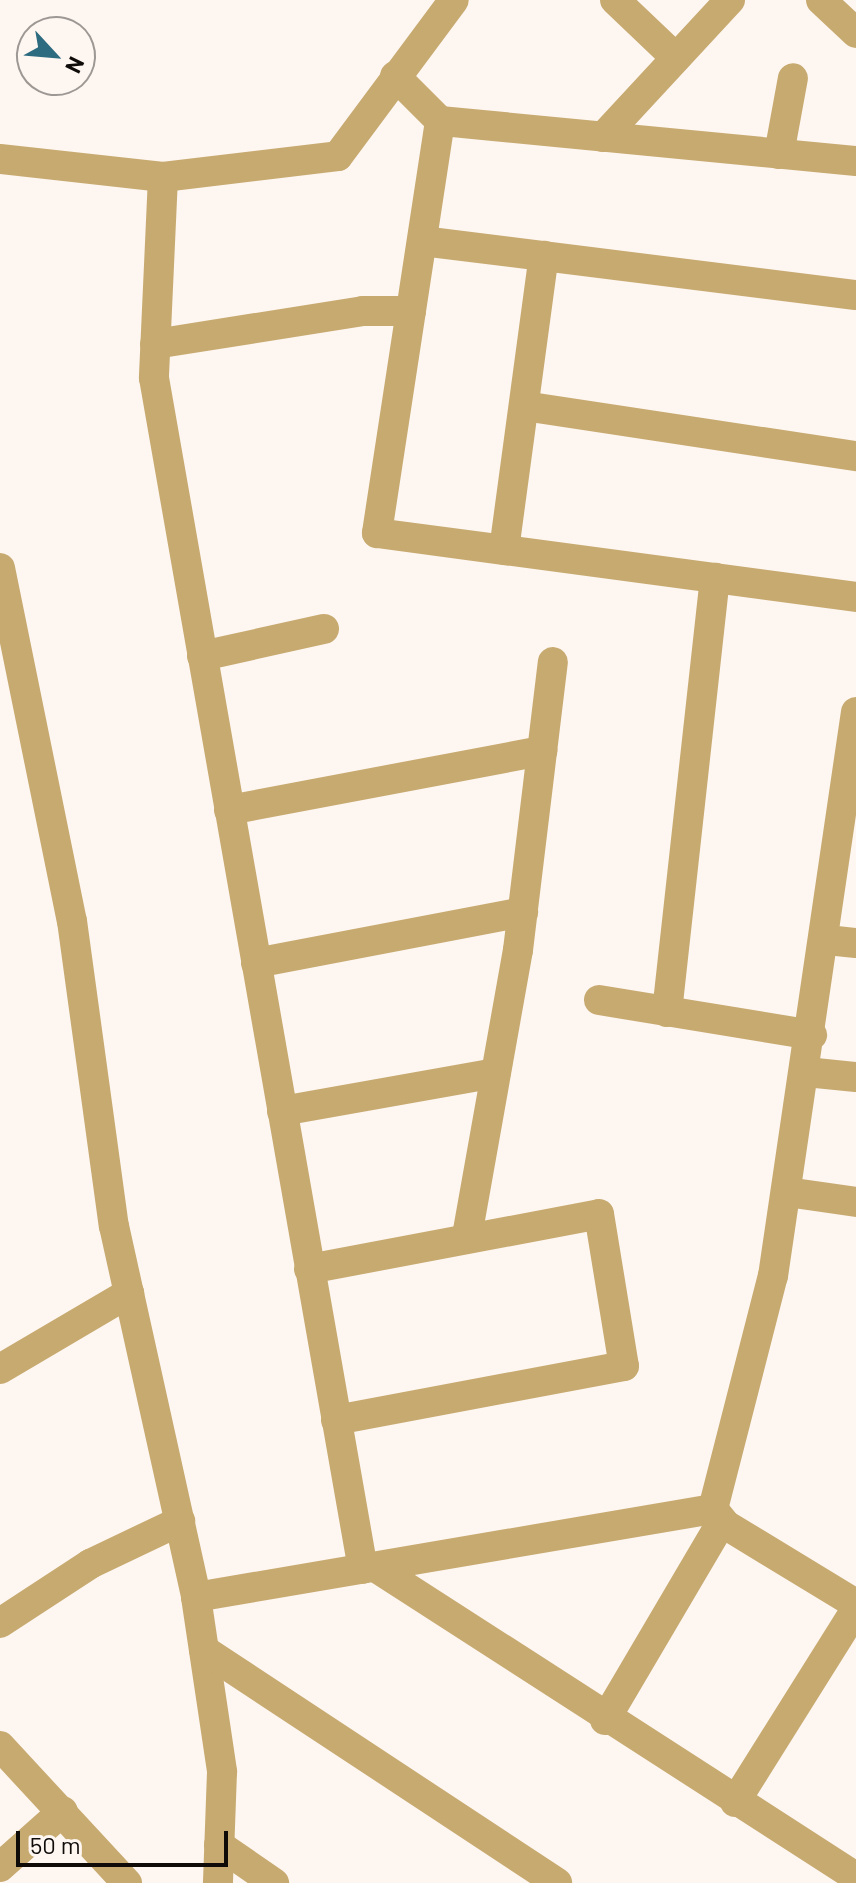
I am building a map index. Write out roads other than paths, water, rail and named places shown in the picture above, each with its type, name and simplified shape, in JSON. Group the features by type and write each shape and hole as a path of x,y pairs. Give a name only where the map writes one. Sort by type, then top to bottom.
{"street":[{"path":"0,159 163,177 338,156 454,0"},
{"path":"615,0 676,58"},
{"path":"603,137 730,0"},
{"path":"821,0 856,33"},
{"path":"395,76 440,121 856,161"},
{"path":"779,154 793,78"},
{"path":"440,121 377,533 856,597"},
{"path":"163,177 154,378 336,1420 369,1568 856,1877"},
{"path":"422,241 856,295"},
{"path":"504,550 544,256"},
{"path":"155,344 363,311 411,311"},
{"path":"524,406 856,456"},
{"path":"0,568 72,921 129,1293 196,1597 222,1772 218,1883"},
{"path":"667,1012 715,578"},
{"path":"202,656 324,629"},
{"path":"467,1236 523,912 553,662"},
{"path":"605,1720 718,1515 773,1276 812,1035 842,941 856,712"},
{"path":"229,810 542,751"},
{"path":"256,963 523,912"},
{"path":"599,1000 812,1035"},
{"path":"806,1072 856,1077"},
{"path":"282,1111 496,1073"},
{"path":"787,1192 856,1202"},
{"path":"309,1269 467,1236 599,1214 624,1366 336,1420"},
{"path":"0,1369 129,1293"},
{"path":"196,1597 718,1515 856,1606 735,1802"},
{"path":"0,1623 90,1564 180,1521"},
{"path":"204,1650 557,1883"},
{"path":"0,1746 127,1883"},
{"path":"0,1867 63,1811"},
{"path":"219,1845 274,1883"}]}
